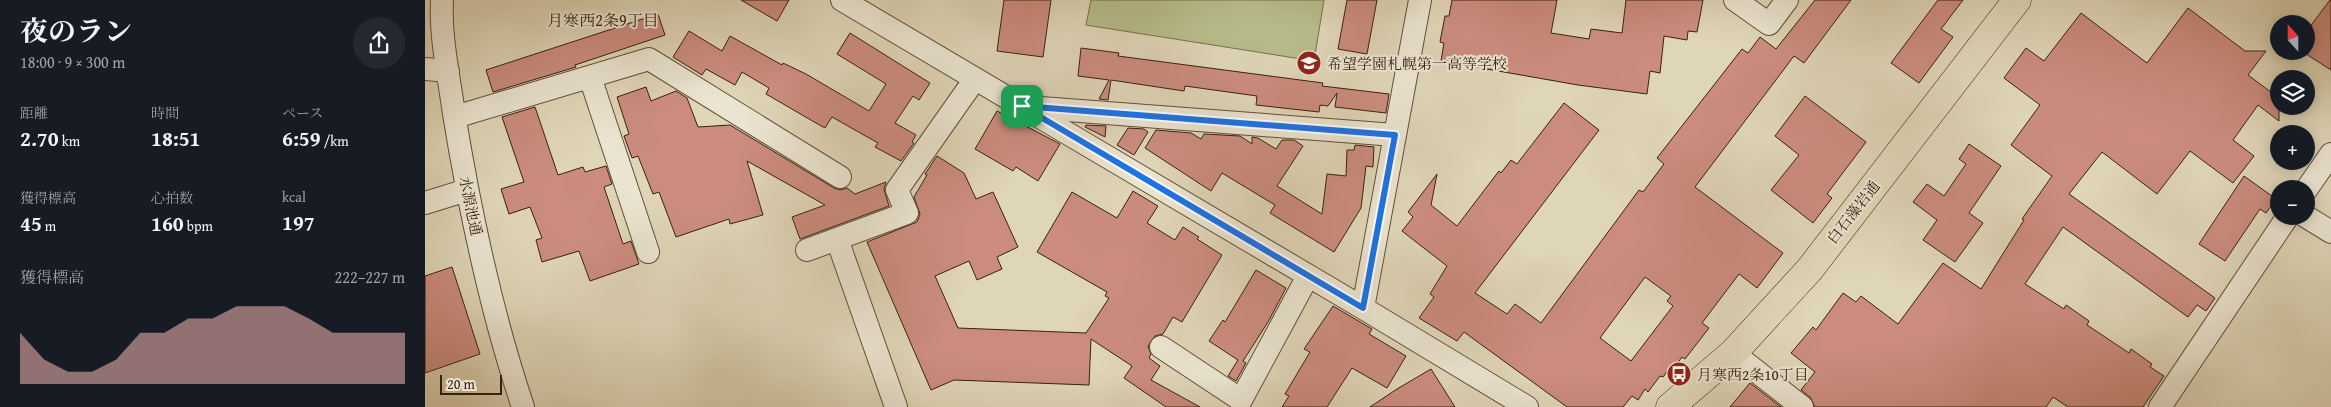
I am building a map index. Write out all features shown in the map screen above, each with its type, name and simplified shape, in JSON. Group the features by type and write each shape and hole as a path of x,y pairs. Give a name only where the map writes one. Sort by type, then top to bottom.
{"main road":[{"name":"白石藻岩通","path":"1670,407 1733,353 1809,269 2017,0"}],"street":[{"name":"水源池通","path":"442,0 441,13 459,150 502,339 523,407"},
{"path":"842,0 1527,407"},
{"path":"1363,308 1420,0"},
{"path":"1735,0 1769,24 1787,0"},
{"path":"455,116 649,59 840,177"},
{"path":"425,69 448,71"},
{"path":"590,77 648,252"},
{"path":"807,250 907,213 897,190 975,79"},
{"path":"1022,106 1395,135"},
{"path":"2313,180 2331,154"},
{"path":"425,204 467,190"},
{"path":"2315,222 2331,232"},
{"path":"2160,407 2282,225"},
{"path":"837,239 896,407"},
{"path":"1161,347 1241,400 1308,276"},
{"path":"1733,353 1802,407"}],"green space":[{"path":"1091,0 1324,0 1314,61 1086,25"}],"building":[{"path":"741,0 789,0 777,21"},
{"path":"1004,0 1051,0 1043,57 997,51"},
{"path":"1347,0 1377,0 1367,54 1338,49"},
{"path":"1452,0 1557,0 1551,33 1589,39 1591,29 1622,33 1626,0 1703,0 1697,32 1688,31 1687,40 1664,36 1660,73 1650,71 1647,94 1578,85 1441,61 1444,43 1440,42 1445,16 1449,16"},
{"path":"1815,0 1851,0 1804,63 1794,56 1695,187 1783,253 1757,288 1739,274 1702,323 1709,328 1685,359 1682,357 1672,371 1669,369 1663,377 1660,376 1648,392 1645,389 1638,400 1632,396 1623,407 1567,407 1464,332 1457,341 1419,318 1434,297 1430,294 1447,266 1402,231 1413,217 1408,212 1437,174 1431,205 1457,226 1499,171 1501,173 1511,160 1517,164 1564,103 1599,130 1475,293 1507,314 1515,304 1541,323 1639,190 1643,192 1664,164 1657,158 1742,49 1748,53 1760,37 1776,49","holes":["1645,277 1671,296 1667,301 1673,306 1631,361 1600,338"]},
{"path":"1938,0 1963,0 1941,29 1953,37 1919,83 1891,63"},
{"path":"2331,0 2331,70 2315,60 2315,20"},
{"path":"2188,8 2245,51 2266,51 2248,75 2270,91 2270,114 2258,105 2233,140 2254,156 2233,183 2190,151 2157,194 2102,152 2069,194 2215,298 2206,311 2197,305 2188,317 2063,227 2025,284 2064,309 2066,305 2089,321 2087,325 2129,353 2131,349 2152,364 2150,367 2164,376 2143,407 2068,407 2053,397 2046,407 1815,407 1810,397 1801,390 1815,372 1791,353 1813,327 1816,330 1843,293 1856,302 1861,296 1898,324 1943,263 1981,289 2024,220 2022,219 2052,176 2011,145 2040,105 2004,78 2026,48 2044,61 2081,13 2147,63"},
{"path":"658,14 665,35 575,65 576,67 493,92 486,70"},
{"path":"689,31 722,51 730,36 782,65 783,63 806,74 869,111 886,84 837,54 850,33 930,83 919,100 913,96 895,123 916,135 912,142 914,143 901,161 875,147 878,143 832,117 825,128 816,123 766,94 769,88 742,72 735,85 706,69 702,75 673,57"},
{"path":"1081,48 1119,53 1118,56 1323,83 1322,86 1389,94 1386,113 1335,107 1337,93 1328,106 1320,105 1319,112 1256,105 1257,96 1185,86 1184,91 1111,80 1108,100 1099,99 1109,80 1078,76"},
{"path":"646,87 651,101 676,91 687,98 698,127 730,125 834,188 840,190 847,188 855,194 886,182 884,189 889,206 800,239 792,217 825,205 747,161 763,215 730,224 729,219 676,237 659,192 653,194 638,156 632,158 624,136 629,134 617,97"},
{"path":"1805,96 1866,142 1827,194 1832,198 1813,223 1771,190 1799,155 1775,136"},
{"path":"535,107 558,175 583,167 585,172 606,166 612,184 604,187 623,244 631,241 639,264 590,281 579,251 542,262 536,240 542,238 530,207 509,214 501,189 524,182 502,117"},
{"path":"997,111 1060,144 1038,181 1016,167 1013,171 975,149"},
{"path":"2271,115 2279,115 2279,121"},
{"path":"1086,125 1106,126 1105,137 1085,127"},
{"path":"1128,128 1144,129 1148,132 1134,155 1117,145"},
{"path":"1156,130 1191,133 1201,139 1204,134 1240,136 1252,144 1252,137 1258,138 1276,149 1282,140 1294,140 1303,146 1277,186 1322,214 1327,174 1346,176 1347,150 1354,150 1355,145 1374,147 1373,167 1366,166 1361,208 1334,252 1270,213 1275,205 1222,173 1211,191 1145,148"},
{"path":"1969,144 2001,166 1969,213 1983,223 1955,262 1923,240 1937,220 1913,202 1927,184 1944,196 1966,164 1959,159"},
{"path":"937,156 964,173 976,199 993,192 1018,247 997,257 1002,269 977,280 969,261 935,276 958,328 1086,333 1109,298 1105,296 1107,292 1037,252 1072,192 1117,218 1133,191 1158,206 1147,223 1175,240 1183,227 1199,237 1197,239 1222,255 1182,322 1173,317 1163,334 1155,336 1148,346 1151,354 1149,358 1160,366 1151,380 1200,407 1166,407 1124,378 1132,366 1091,339 1089,385 954,380 931,390 867,242 917,222 920,214 914,197 927,175 925,174"},
{"path":"2244,176 2270,195 2270,207 2266,213 2260,209 2225,261 2199,244"},
{"path":"452,267 480,354 425,373 425,276"},
{"path":"1256,270 1286,288 1268,322 1243,361 1246,363 1236,381 1228,376 1238,360 1209,341 1223,320 1225,322"},
{"path":"1333,306 1372,329 1369,334 1406,356 1387,388 1352,368 1327,407 1282,407 1289,396 1285,394 1310,352 1304,349"},
{"path":"1431,369 1455,407 1370,407 1397,389"},
{"path":"1750,383 1781,407 1730,407"}],"place":[{"name":"希望学園札幌第一高等学校","path":"1309,63"},
{"name":"月寒西2条10丁目","path":"1679,374"}],"district":[{"name":"月寒西2条9丁目","path":"603,20"}],"route":[{"path":"1022,106 1395,135 1363,308 1308,276 1022,106"}]}
